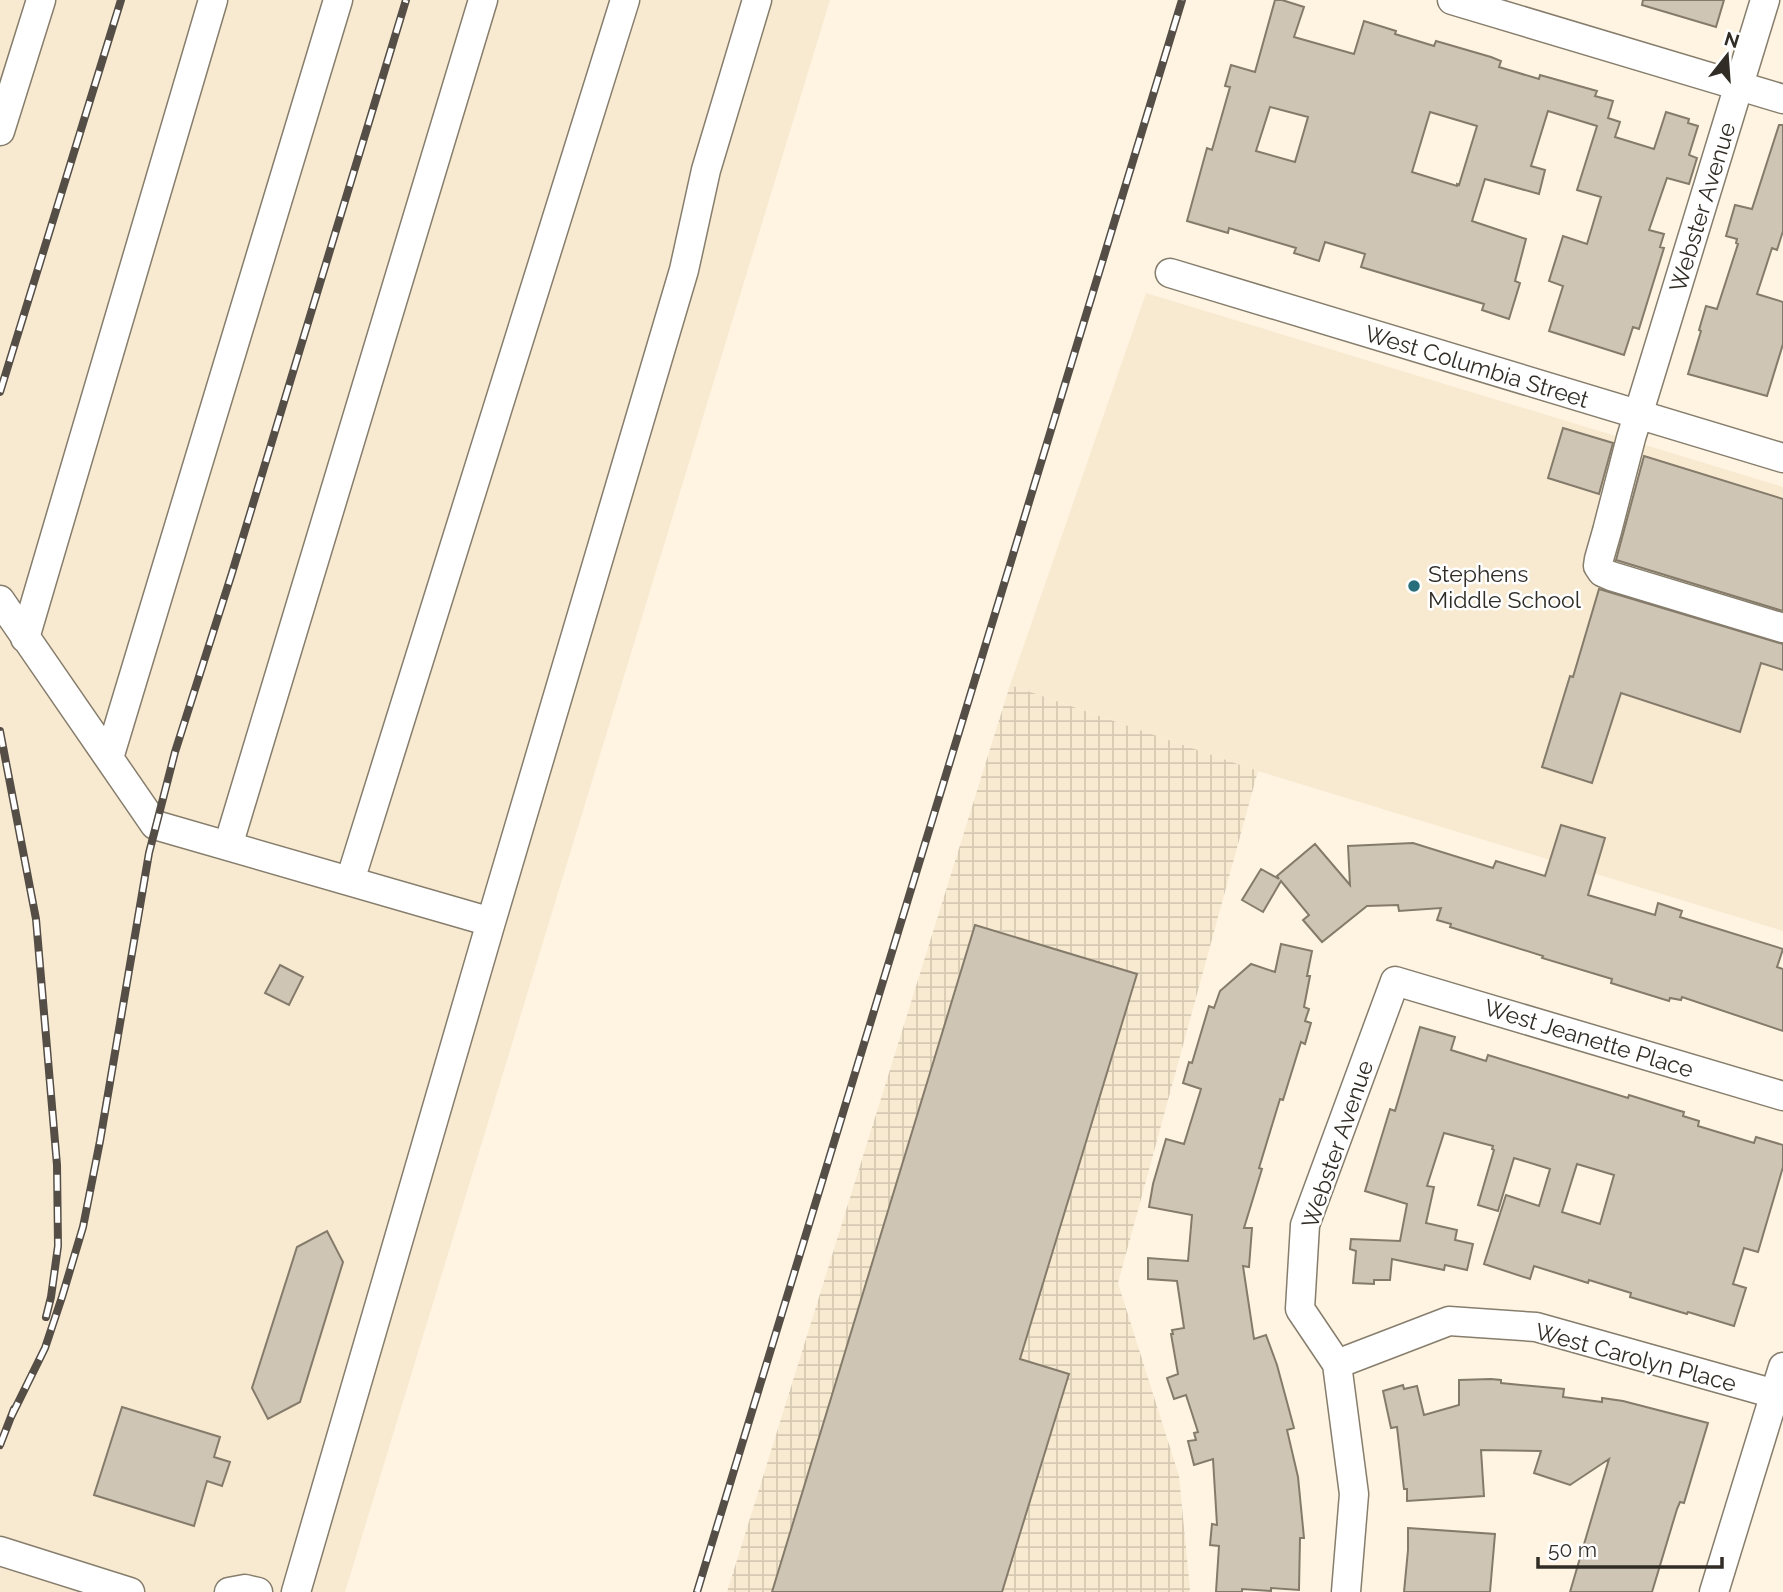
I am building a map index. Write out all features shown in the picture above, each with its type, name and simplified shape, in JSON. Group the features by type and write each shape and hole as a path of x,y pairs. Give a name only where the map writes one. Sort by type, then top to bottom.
{"street":[{"path":"0,131 41,0"},
{"path":"25,638 213,0"},
{"path":"108,758 338,0"},
{"path":"228,846 483,0"},
{"path":"350,881 625,0"},
{"path":"296,1592 684,271 706,170 757,0"},
{"path":"1452,0 1783,99"},
{"name":"Webster Avenue","path":"1765,0 1631,438 1598,566 1602,572 1611,576 1783,628"},
{"name":"West Columbia Street","path":"1170,273 1783,458"},
{"path":"0,600 155,825 491,922"},
{"name":"Webster Avenue","path":"1346,1592 1354,1494 1337,1364 1300,1309 1304,1225 1395,981"},
{"name":"West Jeanette Place","path":"1395,981 1783,1096"},
{"name":"West Carolyn Place","path":"1337,1364 1450,1321 1536,1327 1775,1395"},
{"path":"1714,1592 1783,1367"},
{"path":"0,1551 130,1592"},
{"path":"229,1592 245,1589 258,1592"}],"shaded area":[{"path":"0,0 830,0 345,1592 0,1592"},
{"name":"Stephens Middle School","path":"1146,293 1783,487 1783,931 1258,771 1010,685"},
{"path":"1010,685 1258,771 1118,1283 1179,1476 1190,1589 1189,1592 727,1592"}],"building":[{"path":"1275,0 1282,0 1304,7 1294,37 1354,54 1364,21 1434,46 1436,41 1491,57 1501,61 1499,67 1539,79 1540,75 1597,91 1595,96 1613,101 1608,118 1620,122 1615,137 1654,149 1666,112 1689,119 1688,123 1698,126 1689,155 1697,158 1689,184 1667,178 1649,230 1664,234 1660,247 1664,248 1639,329 1633,327 1624,355 1549,331 1563,286 1549,281 1563,236 1587,244 1601,197 1577,190 1597,126 1548,111 1531,166 1545,170 1539,194 1485,179 1472,221 1526,239 1515,281 1520,283 1509,319 1482,310 1484,304 1361,267 1365,254 1325,242 1319,261 1294,253 1296,248 1229,228 1228,233 1187,221 1207,148 1212,150 1230,87 1225,86 1231,65 1255,72","holes":["1270,107 1308,117 1295,162 1256,151","1430,112 1477,126 1457,186 1412,172"]},
{"path":"1643,0 1724,0 1716,27 1642,5"},
{"path":"1779,125 1783,125 1783,231 1777,250 1772,248 1757,294 1783,302 1783,344 1767,396 1688,374 1706,306 1717,309 1738,244 1737,239 1726,236 1735,205 1752,209"},
{"path":"1563,428 1613,443 1599,494 1548,478"},
{"path":"1644,456 1783,499 1783,611 1616,560"},
{"path":"1599,589 1783,644 1783,670 1761,663 1740,732 1621,693 1592,783 1542,767"},
{"path":"1561,825 1605,838 1588,895 1655,915 1658,903 1682,911 1680,917 1783,949 1777,967 1783,969 1783,1031 1682,997 1681,1000 1670,998 1669,1001 1611,983 1612,979 1450,927 1451,924 1437,920 1441,908 1399,911 1398,905 1367,906 1322,942 1303,920 1309,915 1281,881 1263,912 1242,900 1261,869 1279,879 1277,876 1315,844 1350,885 1348,846 1413,843 1493,868 1496,861 1545,876"},
{"path":"975,925 1137,974 1020,1359 1069,1374 1002,1592 772,1592"},
{"path":"1281,944 1312,951 1304,1007 1309,1009 1305,1021 1311,1023 1305,1044 1301,1042 1283,1100 1280,1099 1259,1168 1262,1169 1244,1228 1252,1228 1249,1267 1243,1266 1254,1339 1266,1335 1294,1428 1287,1430 1298,1477 1304,1538 1300,1538 1299,1590 1271,1588 1271,1591 1242,1589 1242,1592 1216,1592 1219,1546 1210,1545 1212,1524 1217,1525 1213,1459 1194,1465 1188,1441 1196,1440 1194,1433 1198,1432 1186,1395 1174,1399 1167,1378 1178,1374 1172,1330 1184,1328 1177,1281 1148,1279 1148,1258 1188,1261 1192,1215 1149,1207 1166,1139 1184,1144 1201,1089 1183,1083 1189,1062 1192,1063 1209,1006 1214,1008 1220,991 1251,964 1275,972"},
{"path":"280,965 303,977 289,1005 265,993"},
{"path":"1420,1027 1455,1037 1451,1050 1486,1061 1488,1055 1628,1098 1629,1095 1684,1112 1683,1116 1699,1121 1698,1126 1754,1143 1756,1137 1783,1145 1783,1167 1758,1252 1744,1248 1733,1284 1746,1288 1734,1326 1630,1297 1631,1293 1589,1280 1588,1283 1534,1266 1530,1279 1484,1264 1506,1195 1539,1206 1550,1169 1514,1158 1498,1211 1478,1205 1493,1146 1444,1133 1427,1186 1434,1187 1426,1223 1457,1230 1455,1240 1473,1244 1467,1270 1445,1265 1444,1270 1392,1259 1390,1280 1374,1280 1374,1284 1353,1283 1356,1251 1350,1249 1351,1239 1400,1241 1407,1204 1365,1191 1390,1109 1395,1111","holes":["1577,1164 1614,1175 1600,1224 1562,1212"]},
{"path":"327,1231 343,1262 300,1402 268,1419 252,1388 297,1247"},
{"path":"1459,1380 1501,1380 1501,1383 1564,1389 1563,1397 1602,1402 1602,1398 1623,1401 1708,1423 1684,1503 1680,1502 1677,1509 1652,1592 1570,1592 1609,1459 1570,1485 1534,1473 1541,1451 1481,1450 1484,1496 1407,1501 1397,1427 1391,1428 1383,1391 1403,1385 1404,1389 1417,1386 1424,1415 1459,1405"},
{"path":"122,1407 220,1437 214,1457 230,1462 222,1486 207,1481 194,1526 94,1495"},
{"path":"1408,1528 1495,1534 1490,1592 1404,1592"}],"railway":[{"path":"0,392 121,0"},
{"path":"11,1417 45,1348 83,1227 149,853 175,752 406,0"},
{"path":"697,1592 1182,0"},
{"path":"0,731 36,919 57,1165 58,1246 46,1317"},
{"path":"0,1445 14,1409"}],"place":[{"name":"Stephens Middle School","path":"1414,586"}]}
